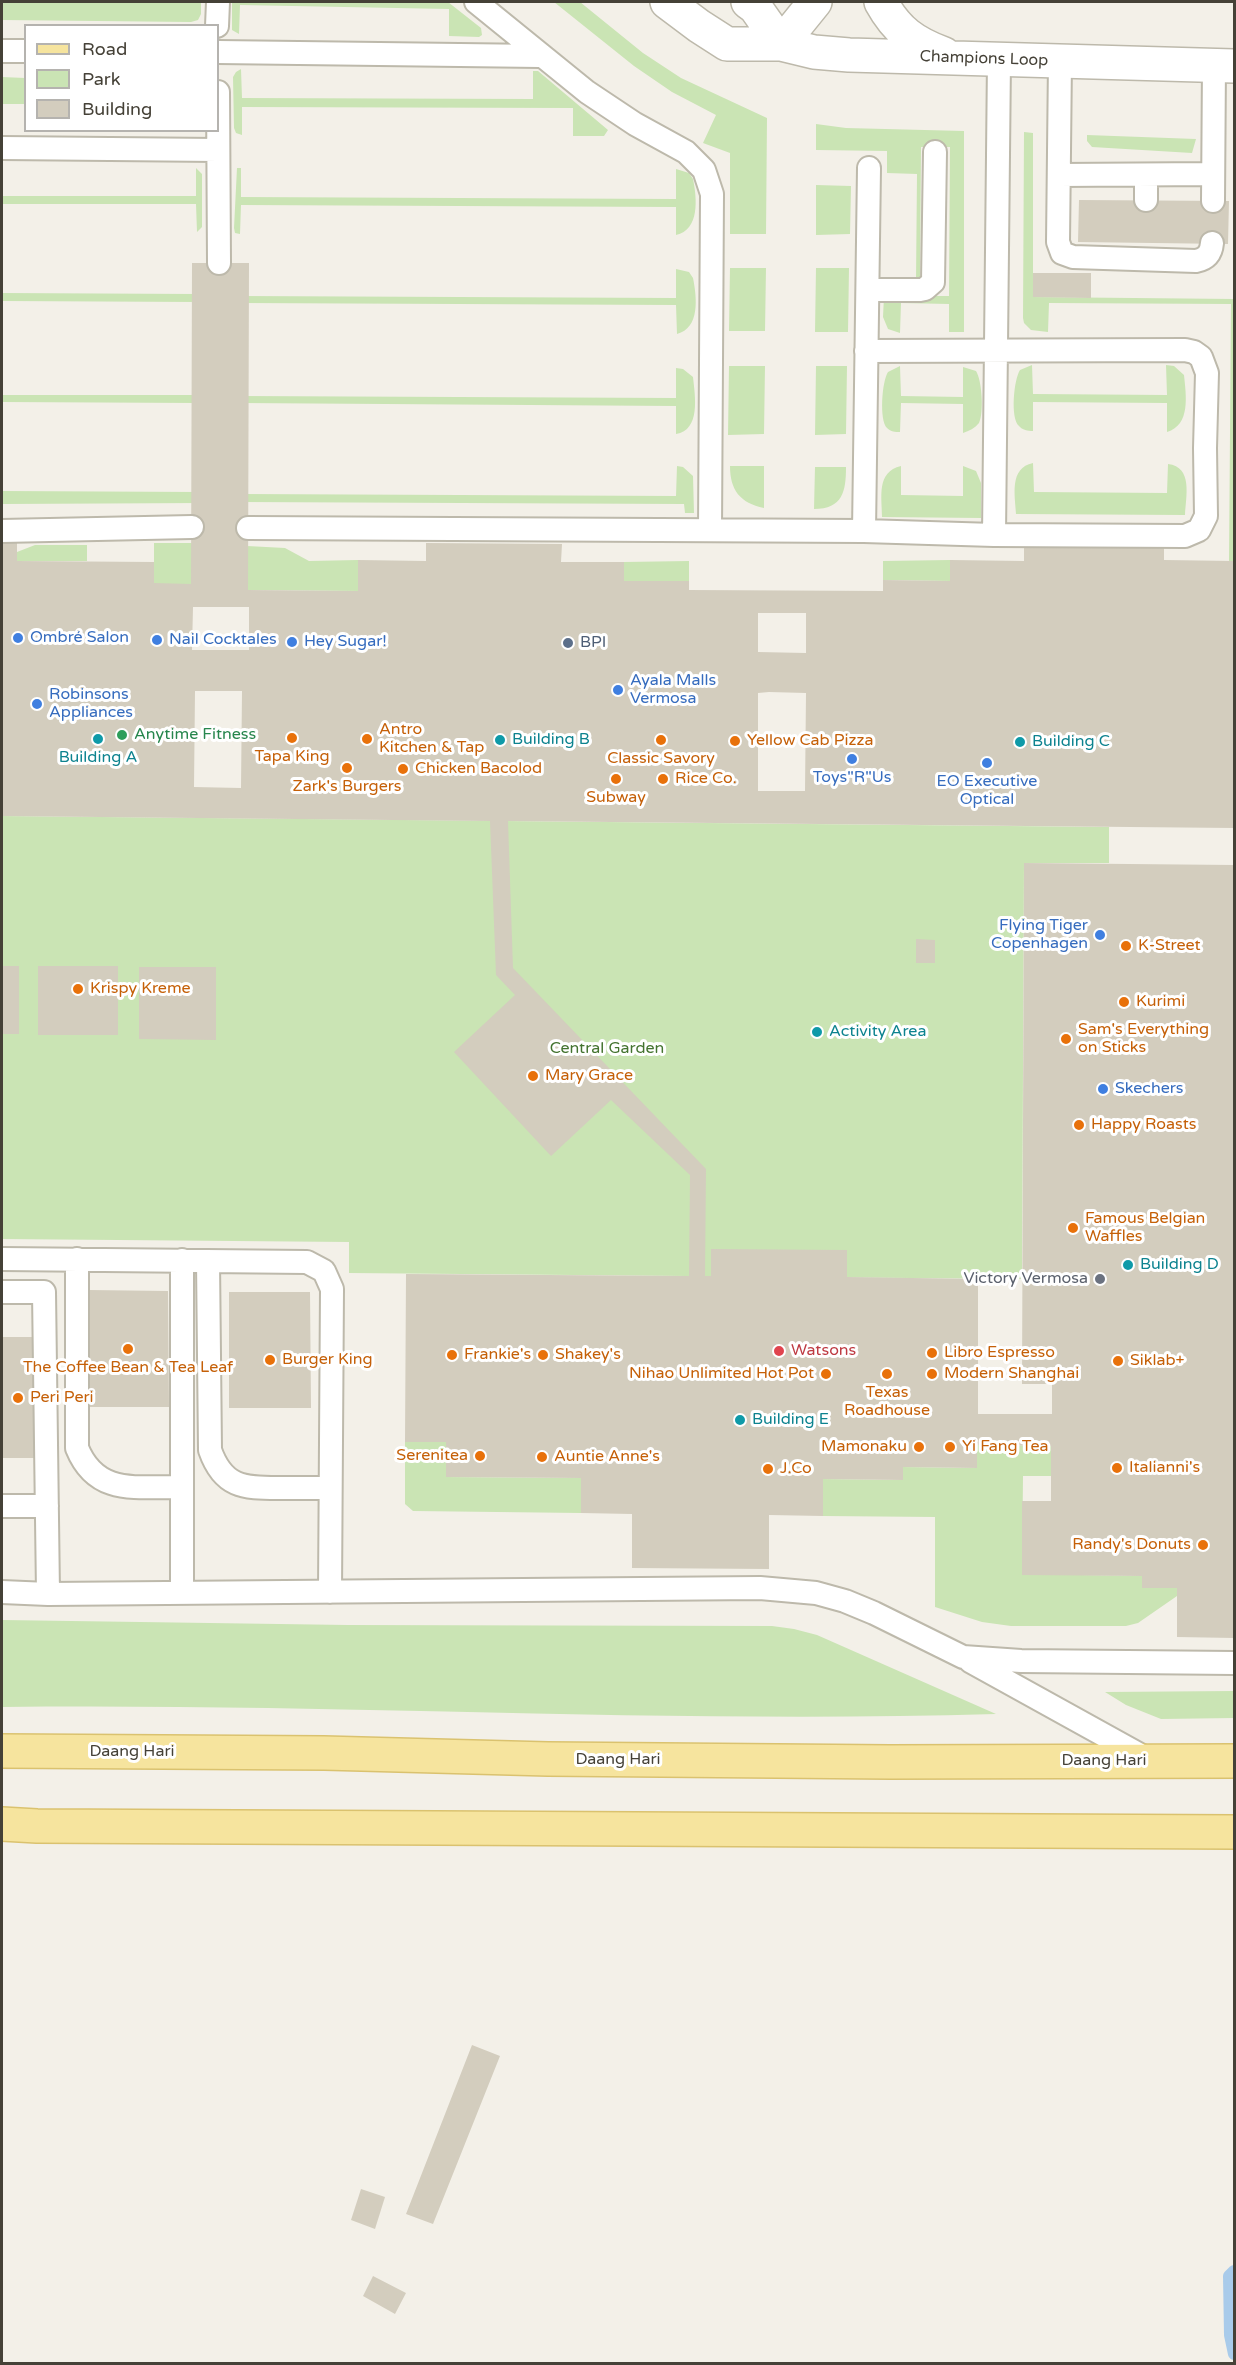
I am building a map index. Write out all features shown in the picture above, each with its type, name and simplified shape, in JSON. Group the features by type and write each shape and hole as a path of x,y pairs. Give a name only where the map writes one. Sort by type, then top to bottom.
{"main road":[{"name":"Daang Hari","path":"2,1751 324,1753 560,1759 890,1762 1234,1761"},
{"path":"2,1824 1234,1832"}],"street":[{"path":"667,2 727,44 754,3 780,44 815,2"},
{"path":"881,2 902,32 922,46 954,58"},
{"name":"Champions Loop","path":"727,44 780,44 814,52 849,55 1224,65"}],"lane":[{"path":"217,24 218,2"},
{"path":"476,2 587,92 626,118 686,152 704,170 712,194 710,530"},
{"path":"2,51 24,51"},
{"path":"219,52 540,56"},
{"path":"994,535 999,60"},
{"path":"1060,61 1058,242 1062,253 1073,257 1147,251 1202,260 1212,250 1212,243"},
{"path":"1213,201 1213,174 1224,65"},
{"path":"218,132 219,263"},
{"path":"2,148 218,150"},
{"path":"868,290 926,289 933,282 935,152"},
{"path":"864,531 869,168"},
{"path":"1059,175 1213,174"},
{"path":"1146,175 1146,200"},
{"path":"248,528 864,531 994,535 1185,536 1193,534 1204,524 1207,509 1205,448 1207,373 1201,357 1194,352 1185,350 867,351"},
{"path":"2,531 192,527"},
{"path":"2,1259 307,1262 324,1271 332,1289 330,1592"},
{"path":"76,1259 77,1448 82,1461 90,1472 114,1485 182,1486"},
{"path":"182,1260 182,1593"},
{"path":"208,1261 210,1450 214,1463 233,1483 247,1488 330,1488"},
{"path":"2,1292 44,1292 48,1594"},
{"path":"2,1506 47,1506"},
{"path":"2,1592 48,1594 760,1588 816,1593 845,1601 874,1613 963,1657 1150,1761"},
{"path":"963,1657 1234,1663"}],"green space":[{"path":"2,2 201,2 201,14 198,20 191,22 2,20"},
{"path":"232,2 448,2 481,28 482,35 479,37 449,36 449,9 240,5 239,34 232,30"},
{"path":"554,2 580,2 643,53 681,78 767,118 766,234 730,234 730,153 703,143 716,115 672,92 634,66"},
{"path":"241,69 242,98 533,99 533,71 538,71 608,130 604,136 573,136 573,108 242,107 242,135 236,133 234,128 233,77"},
{"path":"2,77 24,78 24,104 2,104"},
{"path":"816,124 846,128 964,131 964,332 949,332 949,304 901,303 900,333 888,329 883,317 884,296 949,296 950,147 921,147 920,284 916,281 917,174 887,173 887,151 816,150"},
{"path":"1024,132 1033,133 1033,297 1234,299 1234,561 1229,561 1231,304 1049,303 1048,332 1031,330 1024,323 1023,318"},
{"path":"1087,135 1196,139 1192,153 1092,147 1087,141"},
{"path":"196,168 202,174 202,227 197,232 196,204 2,204 2,196 196,196"},
{"path":"237,168 241,168 241,197 676,199 676,169 689,173 693,179 696,204 689,227 676,235 676,207 241,205 240,234 235,233 234,228"},
{"path":"816,185 851,186 850,234 816,235"},
{"path":"730,268 766,268 765,331 729,331"},
{"path":"816,268 849,268 848,332 815,332"},
{"path":"676,269 689,272 693,278 696,303 690,326 677,334 676,305 241,303 241,296 676,298"},
{"path":"2,293 197,294 197,302 2,301"},
{"path":"1032,365 1033,394 1167,395 1166,365 1174,366 1184,375 1186,400 1183,416 1175,428 1167,432 1167,403 1033,402 1033,431 1025,430 1016,422 1015,390 1020,370"},
{"path":"729,366 765,366 764,434 728,435"},
{"path":"816,366 847,366 846,434 815,435"},
{"path":"900,366 901,396 963,397 963,367 976,371 982,397 979,423 963,433 963,404 901,403 900,432 893,432 887,428 883,417 884,383 888,372"},
{"path":"676,368 683,369 693,377 695,411 689,426 676,434 676,406 240,403 240,396 676,398"},
{"path":"2,395 197,395 197,403 2,402"},
{"path":"1033,463 1034,492 1167,493 1168,464 1176,466 1185,476 1187,491 1185,515 1016,514 1015,483 1017,476 1020,470"},
{"path":"677,466 683,467 693,476 694,513 685,513 684,504 241,502 241,494 676,496"},
{"path":"730,466 764,466 764,508 749,503 738,494 732,482"},
{"path":"901,466 901,495 963,496 963,466 976,471 981,483 981,518 882,517 881,494 884,480 893,469"},
{"path":"815,467 846,467 844,491 837,502 831,506 814,509"},
{"path":"2,491 198,492 203,503 2,504"},
{"path":"154,543 197,543 197,590 154,589"},
{"path":"35,545 87,545 87,561 17,561 17,552"},
{"path":"247,546 285,548 309,561 358,560 358,591 246,590"},
{"path":"950,560 950,581 883,580 883,561"},
{"path":"689,561 689,581 624,581 624,562"},
{"name":"Central Garden","path":"2,816 1109,827 1109,863 1024,863 1022,1279 349,1273 349,1242 2,1239"},
{"path":"405,1442 446,1442 446,1477 581,1478 581,1513 413,1511 405,1504"},
{"path":"977,1445 1051,1446 1051,1476 1023,1476 1022,1574 1142,1576 1142,1588 1177,1588 1177,1596 1138,1623 1126,1626 1011,1626 982,1622 935,1607 935,1517 823,1516 823,1479 902,1480 903,1467 977,1468"},
{"path":"2,1620 348,1625 772,1626 817,1635 996,1714 748,1717 250,1708 2,1707"},
{"path":"1234,1691 1234,1718 1161,1719 1126,1705 1105,1692"}],"building":[{"path":"1079,200 1229,201 1228,244 1078,242"},
{"path":"192,263 249,263 248,590 358,591 358,560 426,561 426,543 562,544 561,562 624,562 624,581 689,581 689,590 883,591 883,580 950,581 950,560 1024,561 1024,545 1164,546 1164,560 1234,561 1234,828 508,821 513,968 706,1169 705,1276 711,1276 711,1249 847,1250 847,1277 978,1279 978,1414 1052,1414 1052,1384 1022,1384 1024,863 1234,865 1234,1638 1177,1637 1177,1588 1142,1588 1142,1576 1022,1575 1022,1501 1051,1501 1051,1446 977,1445 977,1468 903,1467 903,1480 823,1479 823,1516 769,1515 769,1569 632,1568 632,1514 581,1513 581,1478 446,1477 446,1442 405,1442 406,1274 689,1276 690,1175 611,1100 551,1156 454,1052 515,995 496,975 490,821 2,816 2,537 17,537 17,561 154,562 154,583 191,584","holes":["193,607 249,607 249,650 192,650","758,613 806,613 806,653 758,652","195,691 242,691 241,788 194,787","758,693 806,693 805,791 758,791"]},
{"path":"1033,273 1091,273 1091,298 1033,297"},
{"path":"916,939 935,940 935,963 916,963"},
{"path":"2,966 19,966 19,1034 2,1034"},
{"name":"Krispy Kreme","path":"38,966 118,966 118,1035 38,1035"},
{"path":"139,967 216,967 216,1040 139,1039"},
{"name":"The Coffee Bean & Tea Leaf","path":"88,1290 168,1291 169,1407 88,1407"},
{"name":"Burger King","path":"229,1292 310,1292 311,1408 229,1408"},
{"name":"Peri Peri","path":"2,1337 35,1337 36,1458 2,1458"},
{"path":"472,2045 500,2056 433,2224 406,2214"},
{"path":"361,2189 385,2197 375,2229 351,2220"},
{"path":"373,2276 406,2293 395,2314 363,2296"}],"waterway":[{"path":"1234,2271 1229,2276 1230,2335 1234,2354"}],"place":[{"name":"Ombré Salon","path":"18,638"},
{"name":"Nail Cocktales","path":"157,640"},
{"name":"Hey Sugar!","path":"292,642"},
{"name":"BPI","path":"568,643"},
{"name":"Ayala Malls Vermosa","path":"618,690"},
{"name":"Robinsons Appliances","path":"37,704"},
{"name":"Anytime Fitness","path":"122,735"},
{"name":"Tapa King","path":"292,738"},
{"name":"Building A","path":"98,739"},
{"name":"Antro Kitchen & Tap","path":"367,739"},
{"name":"Building B","path":"500,740"},
{"name":"Classic Savory","path":"661,740"},
{"name":"Yellow Cab Pizza","path":"735,741"},
{"name":"Building C","path":"1020,742"},
{"name":"Toys\"R\"Us","path":"852,759"},
{"name":"EO Executive Optical","path":"987,763"},
{"name":"Zark's Burgers","path":"347,768"},
{"name":"Chicken Bacolod","path":"403,769"},
{"name":"Subway","path":"616,779"},
{"name":"Rice Co.","path":"663,779"},
{"name":"Flying Tiger Copenhagen","path":"1100,935"},
{"name":"K-Street","path":"1126,946"},
{"name":"Krispy Kreme","path":"78,989"},
{"name":"Kurimi","path":"1124,1002"},
{"name":"Activity Area","path":"817,1032"},
{"name":"Sam's Everything on Sticks","path":"1066,1039"},
{"name":"Mary Grace","path":"533,1076"},
{"name":"Skechers","path":"1103,1089"},
{"name":"Happy Roasts","path":"1079,1125"},
{"name":"Famous Belgian Waffles","path":"1073,1228"},
{"name":"Building D","path":"1128,1265"},
{"name":"Victory Vermosa","path":"1100,1279"},
{"name":"The Coffee Bean & Tea Leaf","path":"128,1349"},
{"name":"Watsons","path":"779,1351"},
{"name":"Libro Espresso","path":"932,1353"},
{"name":"Frankie's","path":"452,1355"},
{"name":"Shakey's","path":"543,1355"},
{"name":"Burger King","path":"270,1360"},
{"name":"Siklab+","path":"1118,1361"},
{"name":"Nihao Unlimited Hot Pot","path":"826,1374"},
{"name":"Texas Roadhouse","path":"887,1374"},
{"name":"Modern Shanghai","path":"932,1374"},
{"name":"Peri Peri","path":"18,1398"},
{"name":"Building E","path":"740,1420"},
{"name":"Mamonaku","path":"919,1447"},
{"name":"Yi Fang Tea","path":"950,1447"},
{"name":"Serenitea","path":"480,1456"},
{"name":"Auntie Anne's","path":"542,1457"},
{"name":"Italianni's","path":"1117,1468"},
{"name":"J.Co","path":"768,1469"},
{"name":"Randy's Donuts","path":"1203,1545"}]}
